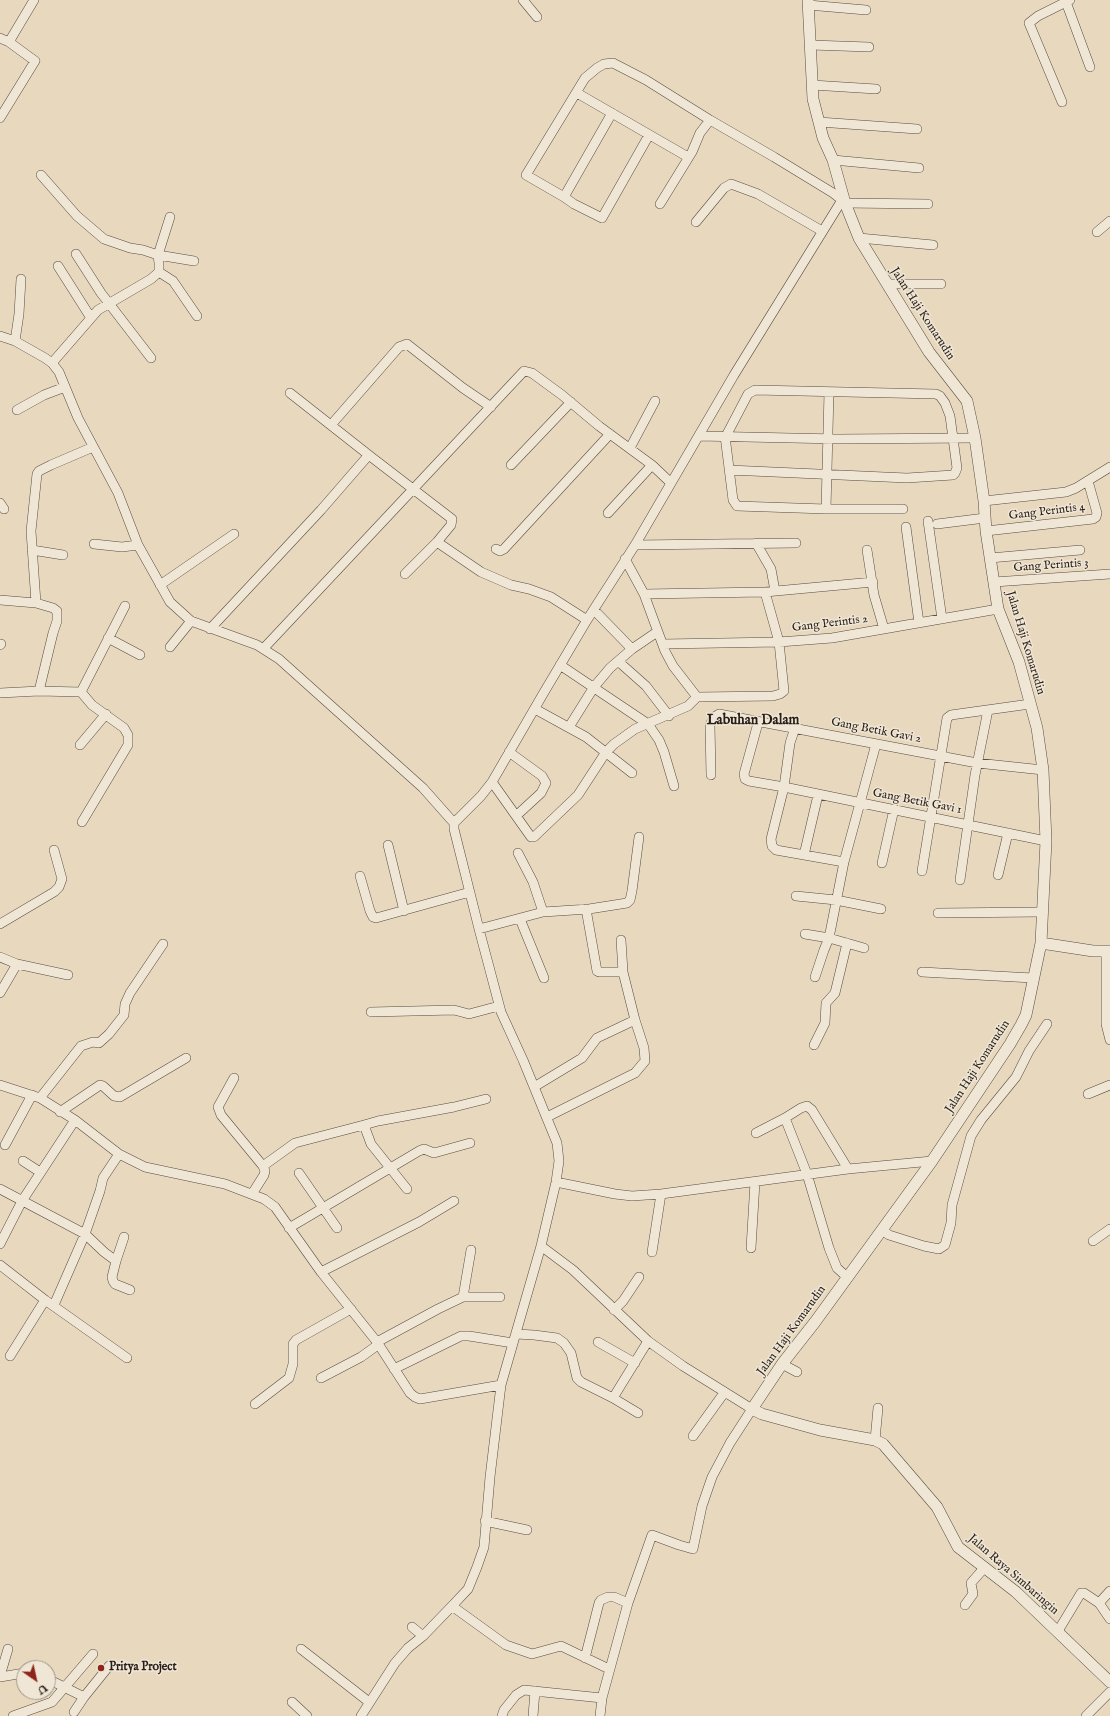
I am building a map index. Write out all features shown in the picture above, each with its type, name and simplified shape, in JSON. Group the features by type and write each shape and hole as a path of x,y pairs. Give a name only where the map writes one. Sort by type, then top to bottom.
{"street":[{"path":"9,42 34,0"},
{"path":"523,0 537,17"},
{"path":"1062,102 1029,23 1038,16 1068,1 1090,67"},
{"path":"808,2 866,10"},
{"name":"Jalan Haji Komarudin","path":"756,1412 789,1368 815,1322 847,1277 886,1233 1021,1025 1026,1015 1041,943 1046,841 1043,770 1037,728 1020,662 1010,642 998,609 986,531 984,500 975,438 967,401 929,352 886,284 859,238 843,201 833,160 818,122 812,85 808,2"},
{"path":"0,38 9,42 35,61 0,118"},
{"path":"811,45 869,47"},
{"path":"649,135 602,218 574,204 526,175 585,78 604,64 613,63 646,80 833,193 843,201 928,204"},
{"path":"812,85 876,89"},
{"path":"577,93 688,157"},
{"path":"564,197 612,113"},
{"path":"660,204 688,157 700,133 710,120"},
{"path":"818,122 918,129"},
{"path":"833,160 919,168"},
{"path":"41,175 77,216 104,239 130,248 143,250 158,255 194,261"},
{"path":"696,222 724,188 731,184 758,194 822,231"},
{"path":"454,823 481,796 492,782 534,708 635,544 734,375 822,231 843,201"},
{"path":"170,217 158,255 160,272 173,281 197,316"},
{"path":"1097,232 1110,221"},
{"path":"859,238 933,246"},
{"path":"76,254 91,280 150,358"},
{"path":"58,266 91,318"},
{"path":"52,363 98,310 151,279 160,272"},
{"path":"15,341 19,314 21,279"},
{"path":"886,284 941,284"},
{"path":"0,336 15,341 52,363 60,372 78,418 118,493 138,545 170,602 191,621 264,648 279,659 423,788 454,823 454,829 499,1006 557,1143 559,1161 556,1182 541,1246 501,1385 485,1521 484,1547 468,1589 423,1636 408,1648 395,1662 361,1716"},
{"path":"331,425 399,347 407,344 490,407"},
{"path":"264,648 524,371 532,373 652,465 671,483"},
{"path":"17,410 44,395 65,388"},
{"path":"729,470 907,478 953,475 955,474 957,468 950,416 940,396 936,394 755,390 751,392 725,436 729,470 733,500 737,506 826,510 902,509"},
{"path":"826,510 827,438 830,392"},
{"path":"290,393 452,520 451,525 438,542 405,574"},
{"path":"630,448 655,401"},
{"path":"511,465 570,402"},
{"path":"496,549 500,551 504,549 610,434"},
{"path":"699,436 975,438"},
{"path":"36,603 31,531 37,474 39,471 51,465 93,447"},
{"path":"210,629 322,510 367,457 370,456"},
{"path":"608,513 652,465"},
{"path":"984,500 1066,492 1076,488 1110,467"},
{"name":"Gang Perintis 4","path":"986,531 1093,519 1096,517 1097,512 1088,481"},
{"path":"942,619 933,523 985,518"},
{"path":"906,527 919,623"},
{"path":"160,585 234,534"},
{"path":"438,542 481,572 511,585 529,588 551,597 587,620"},
{"path":"756,543 771,570 775,591"},
{"path":"635,544 796,543"},
{"path":"94,544 122,547 138,545"},
{"path":"32,550 63,555"},
{"path":"867,550 874,595 884,629"},
{"path":"990,558 1080,550"},
{"path":"625,559 644,594 657,632 673,666 697,697"},
{"name":"Gang Perintis 3","path":"994,582 1110,574"},
{"path":"644,594 765,592 873,582"},
{"path":"492,782 531,837 534,837 578,795 606,752 614,744 635,729 669,716 688,706 697,697 773,696 780,694 784,690 779,642 765,592"},
{"path":"0,600 36,603 53,608 57,612 58,616 39,691"},
{"path":"81,692 125,606"},
{"name":"Gang Perintis 2","path":"662,644 779,642 832,638 998,609"},
{"path":"594,610 632,650"},
{"path":"170,647 191,621"},
{"path":"569,727 594,687 610,668 657,632"},
{"path":"108,638 140,655"},
{"path":"619,662 646,686 669,716"},
{"path":"560,665 648,724 659,740 674,786"},
{"path":"0,693 39,691 81,692 92,705 124,728 128,735 128,745 82,822"},
{"path":"922,871 946,719 948,716 1030,704"},
{"path":"534,708 586,736 632,773"},
{"path":"960,880 977,764 988,710"},
{"path":"80,745 106,714"},
{"name":"Gang Betik Gavi 2","path":"711,775 710,725 714,716 719,714 977,764 1043,770"},
{"name":"Gang Betik Gavi 1","path":"758,722 744,776 749,781 894,809 1046,841"},
{"path":"795,728 790,743 784,787 771,839 772,846 776,850 844,862"},
{"path":"816,977 829,938 844,862 876,744"},
{"path":"509,752 542,776 546,784 541,793 516,816"},
{"path":"804,855 818,795"},
{"path":"882,863 894,809"},
{"path":"998,875 1008,833"},
{"path":"479,929 543,912 586,909 624,904 630,900 639,836"},
{"path":"388,845 404,911"},
{"path":"0,924 54,892 59,887 62,879 54,850"},
{"path":"518,853 533,882 543,912"},
{"path":"360,876 366,901 372,917 379,918 470,892"},
{"path":"796,896 836,900 881,909"},
{"path":"586,909 597,971 623,972"},
{"path":"938,913 1042,912"},
{"path":"520,919 544,978"},
{"path":"805,934 829,938 864,948"},
{"path":"547,1117 624,1079 634,1073 645,1061 644,1048 635,1020 623,972 621,940"},
{"path":"814,1045 825,1023 826,1003 835,992 847,943"},
{"path":"1041,943 1108,952 1108,1006 1106,1024 1110,1040"},
{"path":"5,1145 36,1097 81,1046 93,1042 99,1042 109,1034 124,1014 125,1004 130,993 163,944"},
{"path":"0,957 17,964 68,975"},
{"path":"0,993 17,964"},
{"path":"922,972 1033,978"},
{"path":"371,1012 454,1010 469,1014 499,1006"},
{"path":"534,1087 582,1058 597,1038 635,1020"},
{"path":"886,1233 937,1248 942,1248 945,1245 951,1223 952,1204 971,1136 984,1115 1016,1077 1029,1051 1048,1024"},
{"path":"60,1112 100,1085 114,1096 120,1097 186,1058"},
{"path":"234,1078 218,1107 221,1115 264,1166 264,1175 252,1194"},
{"path":"0,1085 36,1097 75,1120 119,1154 145,1167 218,1182 264,1199 275,1206 321,1272 378,1343 410,1393 415,1398 420,1399 501,1385"},
{"path":"1088,1094 1110,1085"},
{"path":"264,1166 295,1143 378,1121 454,1107 486,1099"},
{"path":"756,1133 807,1106 812,1110 848,1169"},
{"path":"785,1118 807,1174 829,1248 837,1268 847,1277"},
{"path":"0,1244 22,1201 75,1120"},
{"path":"364,1125 371,1144 407,1190"},
{"path":"289,1228 424,1149 434,1153 470,1143"},
{"path":"54,1305 84,1234 100,1191 103,1178 119,1154"},
{"path":"23,1161 40,1172"},
{"path":"556,1182 614,1194 632,1196 661,1194 848,1169 932,1161"},
{"path":"299,1172 337,1228"},
{"path":"751,1248 755,1182"},
{"path":"0,1189 84,1234 116,1261"},
{"path":"652,1252 661,1194"},
{"path":"321,1272 419,1222 454,1201"},
{"path":"1093,1241 1110,1229"},
{"path":"124,1237 112,1277 115,1284 130,1290"},
{"path":"541,1246 573,1270 648,1341 724,1393 756,1412 730,1443 712,1478 702,1506 693,1549 652,1535 628,1603 623,1625 609,1669 602,1698 600,1716"},
{"path":"463,1297 471,1250"},
{"path":"0,1265 45,1300 127,1358"},
{"path":"614,1310 639,1277"},
{"path":"321,1378 361,1356 378,1343 438,1309 463,1297 500,1297"},
{"path":"10,1356 45,1300"},
{"path":"255,1404 289,1378 293,1364 293,1344 296,1340 351,1309"},
{"path":"394,1369 461,1336 514,1338 534,1334 557,1338 564,1343 571,1353 577,1378 581,1382 613,1398 638,1413"},
{"path":"613,1398 648,1341"},
{"path":"598,1342 635,1363"},
{"path":"693,1436 724,1393"},
{"path":"875,1440 878,1408"},
{"name":"Jalan Raya Simbaringin","path":"756,1412 820,1430 875,1440 883,1444 937,1507 958,1547 1016,1592 1110,1682"},
{"path":"485,1521 527,1530"},
{"path":"965,1605 973,1594 971,1583 985,1567"},
{"path":"1099,1603 1110,1591"},
{"path":"1058,1631 1082,1593 1099,1603 1110,1619"},
{"path":"585,1658 601,1600 608,1597 614,1597 628,1603"},
{"path":"452,1606 506,1645 527,1653 538,1653 561,1646 609,1669"},
{"path":"412,1627 423,1636"},
{"path":"301,1648 369,1702"},
{"path":"8,1649 0,1676 16,1674"},
{"path":"13,1716 52,1702 93,1654"},
{"path":"74,1712 109,1666"},
{"path":"56,1683 84,1697"},
{"path":"502,1716 504,1710 516,1695 524,1690 602,1698"},
{"path":"533,1716 535,1691"},
{"path":"1086,1716 1110,1692"},
{"path":"292,1702 307,1716"}],"place":[{"name":"Pritya Project","path":"101,1668"}],"district":[{"name":"Labuhan Dalam","path":"753,721"}]}
